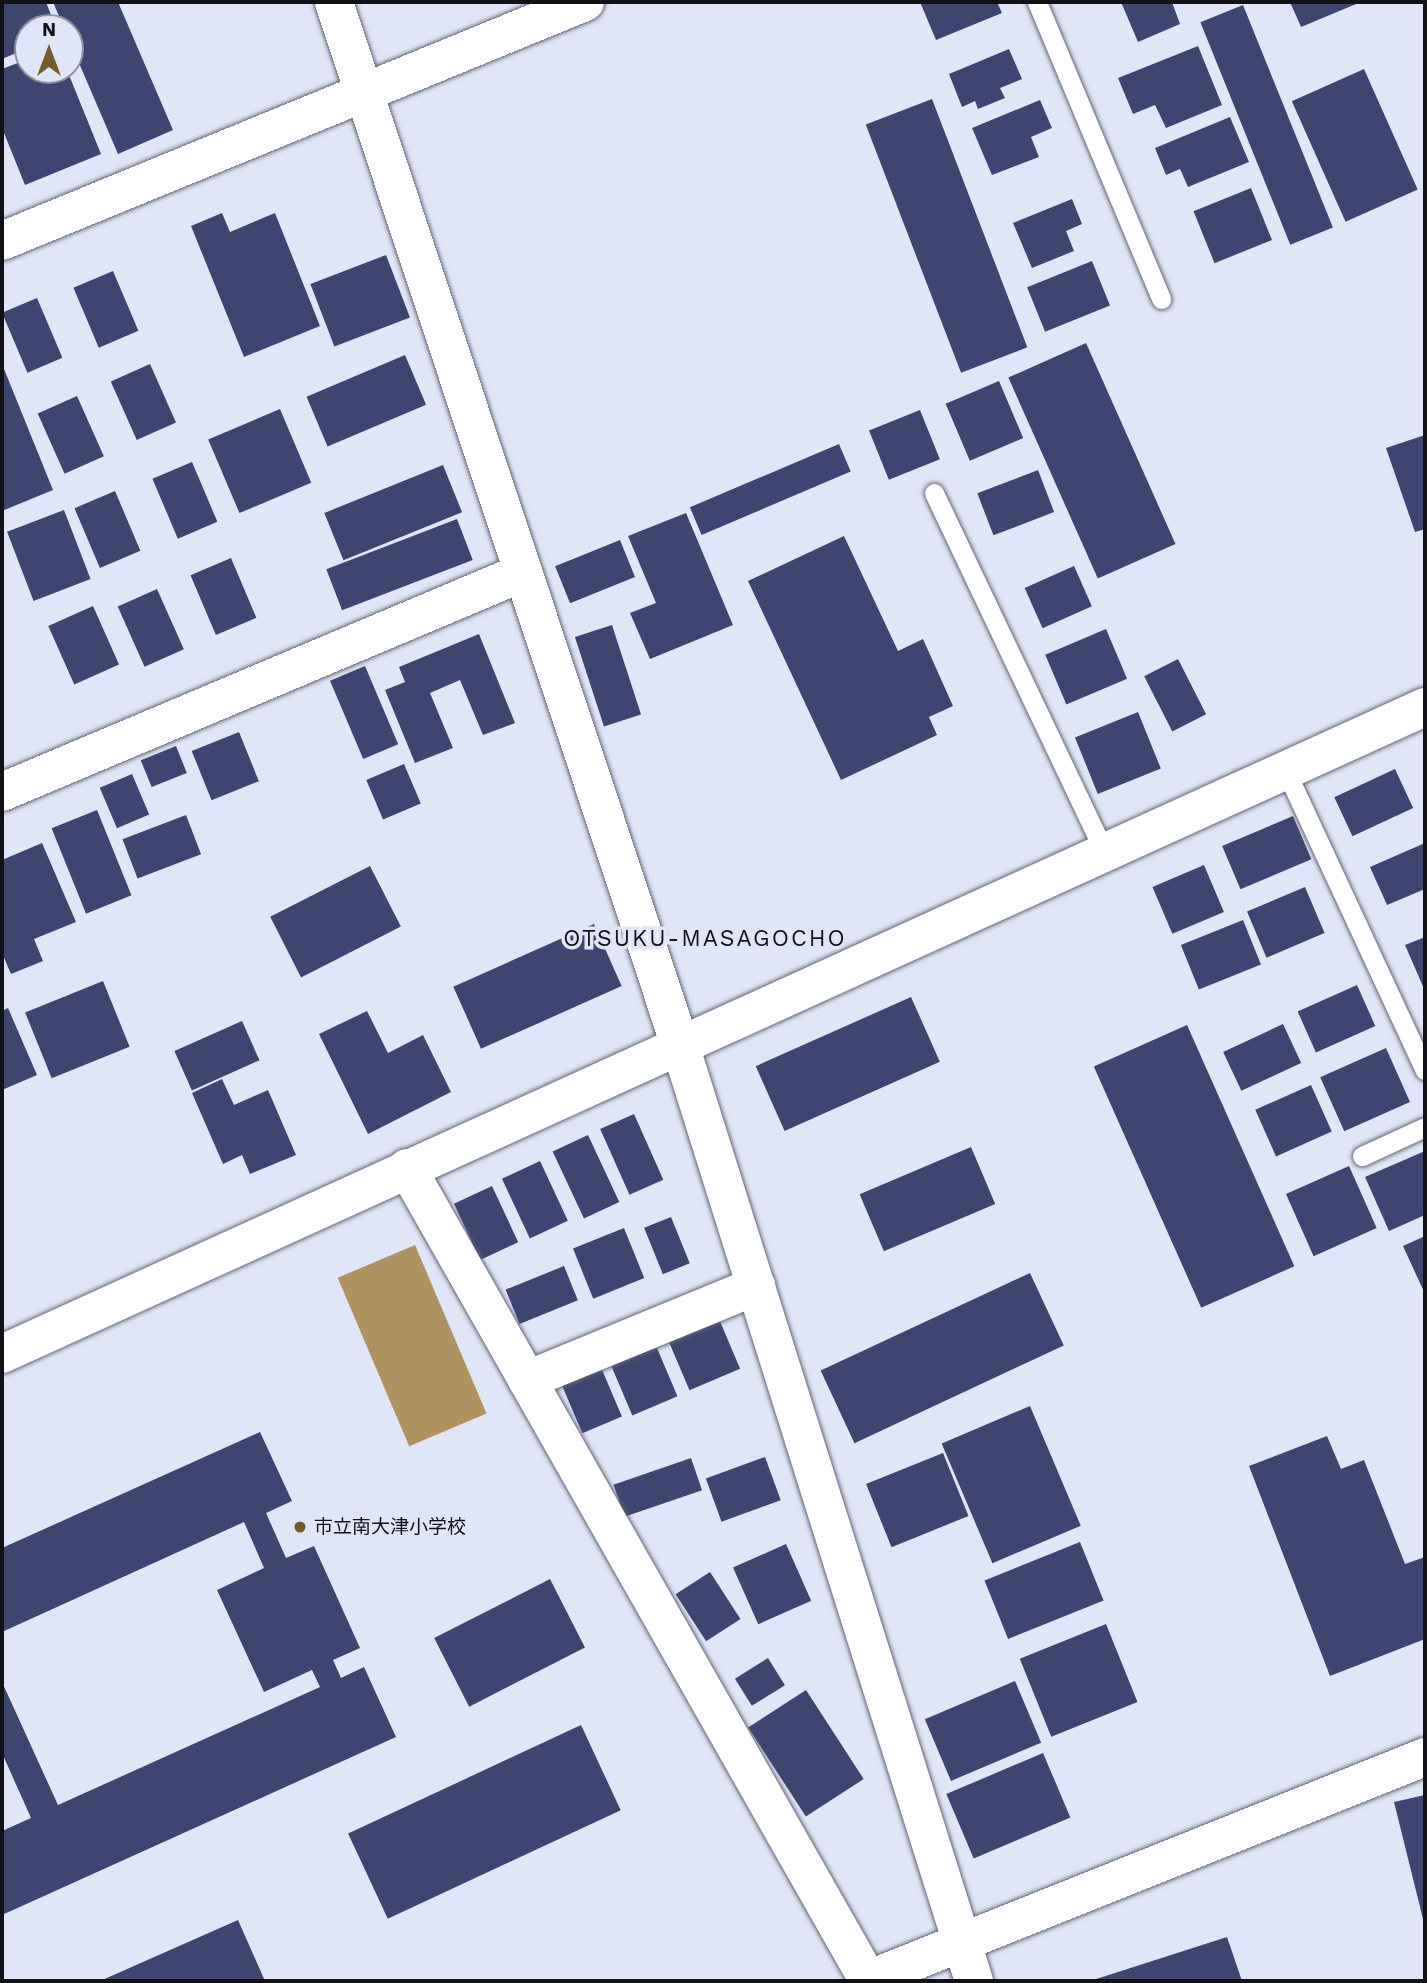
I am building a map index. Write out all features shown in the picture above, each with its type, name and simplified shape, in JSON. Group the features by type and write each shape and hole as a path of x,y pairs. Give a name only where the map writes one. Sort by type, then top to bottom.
{"street":[{"path":"334,2 361,93 519,574 679,1042 974,1981"},
{"path":"2,241 585,2"},
{"path":"2,792 519,574"},
{"path":"2,1354 679,1042 1425,707"},
{"path":"407,1168 867,1981 1425,1757"},
{"path":"527,1380 756,1286"}],"lane":[{"path":"1037,2 1161,299"},
{"path":"934,493 1104,851"},
{"path":"1285,769 1425,1070"},
{"path":"1362,1156 1425,1127"}],"shaded area":[{"path":"415,1245 487,1413 409,1446 338,1278"}],"building":[{"path":"2,2 46,2 51,14 14,14 14,54 2,59"},
{"path":"53,2 118,2 173,130 118,154 84,75 84,14 58,14"},
{"path":"920,2 997,2 1002,13 936,40"},
{"path":"1121,2 1172,2 1180,24 1138,42"},
{"path":"1290,2 1361,2 1301,27"},
{"path":"1243,5 1333,228 1290,245 1200,22"},
{"path":"1198,46 1222,105 1166,128 1155,105 1133,114 1118,78"},
{"path":"1009,49 1022,79 1000,88 1005,98 978,109 975,101 962,107 949,74"},
{"path":"14,64 14,84 73,84 101,154 25,185 2,128 2,69"},
{"path":"1364,69 1418,190 1346,222 1292,101"},
{"path":"932,99 1027,347 961,373 866,124"},
{"path":"1040,100 1052,128 1031,137 1039,157 992,175 972,128"},
{"path":"1230,117 1249,162 1188,187 1180,169 1166,175 1155,148"},
{"path":"1251,188 1272,240 1214,263 1194,211"},
{"path":"1072,199 1082,224 1066,231 1074,251 1032,268 1013,223"},
{"path":"222,213 230,232 275,213 320,326 244,357 191,226"},
{"path":"386,255 410,318 334,347 310,284"},
{"path":"1092,261 1110,306 1045,332 1027,287"},
{"path":"113,271 138,331 99,348 73,288"},
{"path":"37,298 62,358 27,373 2,313"},
{"path":"1086,343 1175,544 1098,579 1008,378"},
{"path":"405,355 426,405 328,447 307,397"},
{"path":"2,364 53,490 2,511"},
{"path":"150,364 176,422 137,440 111,381"},
{"path":"999,381 1023,438 970,461 946,404"},
{"path":"77,396 104,456 65,474 38,413"},
{"path":"280,409 311,483 239,513 208,439"},
{"path":"920,410 940,459 889,480 869,431"},
{"path":"1425,435 1425,529 1415,532 1386,448"},
{"path":"839,444 851,472 702,535 690,507"},
{"path":"192,462 217,522 178,539 152,479"},
{"path":"443,465 462,512 343,560 324,513"},
{"path":"1038,470 1054,512 993,535 977,493"},
{"path":"115,491 140,551 100,568 74,508"},
{"path":"64,510 91,579 34,601 7,532"},
{"path":"686,513 733,625 650,659 630,613 656,603 628,536"},
{"path":"457,519 473,560 342,610 326,569"},
{"path":"844,536 898,651 923,639 953,706 929,717 937,735 841,780 748,581"},
{"path":"620,540 635,577 570,603 555,566"},
{"path":"231,558 256,618 216,635 190,575"},
{"path":"1074,566 1092,606 1043,628 1025,588"},
{"path":"157,589 184,649 145,667 118,606"},
{"path":"93,606 119,664 74,684 48,626"},
{"path":"612,625 641,714 604,726 575,637"},
{"path":"1106,629 1127,679 1066,704 1045,655"},
{"path":"479,634 515,723 483,735 460,680 430,693 453,748 415,763 385,690 405,682 399,667"},
{"path":"1178,659 1206,714 1172,731 1144,676"},
{"path":"365,666 398,744 363,759 330,681"},
{"path":"1138,712 1161,769 1098,794 1075,737"},
{"path":"239,732 259,781 212,800 192,751"},
{"path":"176,746 187,773 152,787 141,760"},
{"path":"404,764 421,804 383,820 366,780"},
{"path":"1395,769 1413,808 1352,836 1334,797"},
{"path":"132,774 149,815 117,828 100,788"},
{"path":"97,810 131,895 86,914 52,828"},
{"path":"186,815 201,854 138,879 123,839"},
{"path":"1293,816 1311,859 1240,889 1222,846"},
{"path":"42,843 76,922 34,939 43,961 11,974 2,953 2,860"},
{"path":"1425,843 1425,889 1387,905 1370,867"},
{"path":"1204,865 1224,912 1172,934 1152,887"},
{"path":"370,866 401,927 301,977 270,917"},
{"path":"1305,887 1325,933 1267,958 1247,912"},
{"path":"1243,920 1261,965 1199,990 1181,945"},
{"path":"594,924 622,986 481,1049 453,987"},
{"path":"1425,937 1425,991 1405,945"},
{"path":"103,981 130,1047 52,1078 25,1012"},
{"path":"1357,985 1375,1026 1316,1053 1298,1011"},
{"path":"911,997 940,1062 785,1131 756,1066"},
{"path":"8,1008 37,1075 2,1090 2,1011"},
{"path":"367,1011 388,1053 423,1035 451,1092 368,1134 319,1034"},
{"path":"242,1021 259,1060 192,1090 174,1051"},
{"path":"1283,1024 1301,1063 1241,1091 1223,1052"},
{"path":"1187,1025 1294,1266 1201,1308 1094,1066"},
{"path":"1386,1048 1410,1102 1344,1131 1320,1077"},
{"path":"222,1079 234,1105 268,1090 296,1155 250,1174 242,1155 223,1164 192,1093"},
{"path":"1311,1085 1332,1132 1276,1156 1255,1110"},
{"path":"634,1114 663,1180 629,1195 600,1129"},
{"path":"588,1135 619,1202 584,1219 553,1151"},
{"path":"971,1147 995,1204 884,1251 860,1194"},
{"path":"1425,1151 1425,1215 1389,1231 1365,1177"},
{"path":"540,1161 568,1221 530,1239 502,1179"},
{"path":"1349,1166 1377,1228 1314,1256 1286,1194"},
{"path":"492,1186 518,1242 480,1260 454,1204"},
{"path":"671,1217 690,1263 663,1274 644,1228"},
{"path":"624,1228 644,1278 593,1299 573,1249"},
{"path":"1425,1236 1425,1294 1403,1246"},
{"path":"564,1266 578,1300 519,1324 506,1290"},
{"path":"1030,1273 1064,1346 854,1443 821,1371"},
{"path":"719,1319 740,1369 689,1390 668,1340"},
{"path":"654,1341 677,1396 632,1415 609,1360"},
{"path":"600,1365 622,1417 582,1433 560,1382"},
{"path":"1030,1406 1081,1526 992,1563 942,1444"},
{"path":"260,1432 292,1501 266,1513 286,1558 314,1546 360,1648 333,1660 341,1678 364,1667 396,1737 2,1915 2,1831 31,1818 2,1753 2,1682 58,1805 320,1687 312,1670 264,1692 217,1590 264,1568 244,1522 2,1632 2,1548"},
{"path":"1327,1436 1341,1469 1364,1460 1405,1564 1425,1557 1425,1639 1330,1676 1249,1466"},
{"path":"943,1453 968,1516 892,1547 866,1484"},
{"path":"765,1457 781,1500 722,1522 706,1479"},
{"path":"691,1458 702,1490 625,1517 613,1485"},
{"path":"1080,1542 1104,1600 1008,1639 985,1581"},
{"path":"786,1544 811,1601 758,1624 733,1568"},
{"path":"710,1572 740,1619 706,1641 676,1594"},
{"path":"550,1579 585,1648 469,1707 434,1638"},
{"path":"1106,1624 1137,1702 1051,1737 1020,1659"},
{"path":"768,1658 785,1685 752,1706 735,1679"},
{"path":"1015,1681 1041,1743 951,1781 925,1719"},
{"path":"806,1690 864,1779 806,1816 748,1728"},
{"path":"581,1725 621,1810 388,1919 348,1834"},
{"path":"1043,1753 1070,1817 974,1858 946,1794"},
{"path":"1425,1795 1425,1923 1424,1923 1394,1802"},
{"path":"238,1920 265,1981 100,1981"},
{"path":"1227,1937 1242,1981 1090,1981"}],"place":[{"name":"市立南大津小学校","path":"300,1527"}],"district":[{"name":"OTSUKU-MASAGOCHO","path":"705,939"}]}
